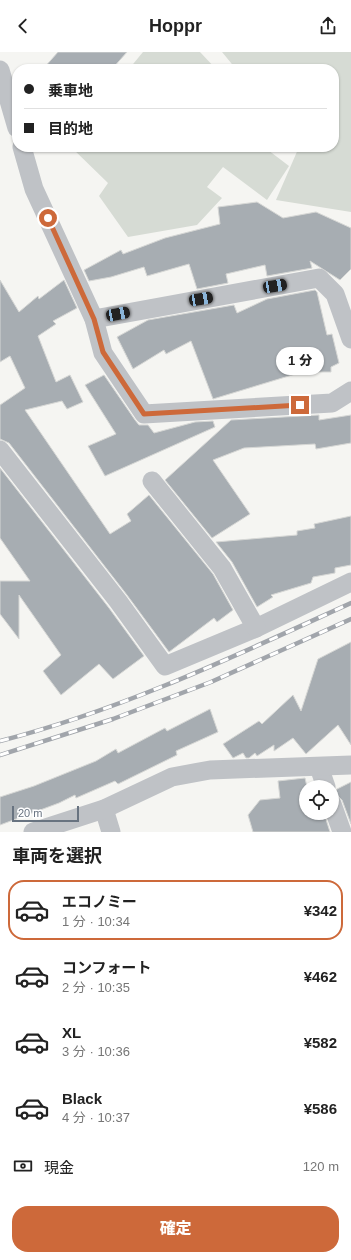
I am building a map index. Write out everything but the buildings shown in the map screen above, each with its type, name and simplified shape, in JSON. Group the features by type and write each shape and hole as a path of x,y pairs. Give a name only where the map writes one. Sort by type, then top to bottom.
{"street":[{"path":"0,70 12,111"},
{"path":"23,152 34,189 94,319 103,352 144,414 332,403 351,391"},
{"path":"94,319 320,278 335,294 351,339"},
{"path":"0,450 118,601 165,666 256,628 351,582"},
{"path":"152,481 222,568 256,628"},
{"path":"33,832 104,809 172,777 210,770 351,765"},
{"path":"319,767 324,780"},
{"path":"104,809 111,832"},
{"path":"338,820 342,832"}],"shaded area":[{"path":"143,52 200,52 211,64 133,64"},
{"path":"222,52 351,52 351,212 276,200 297,152 339,152 339,64 232,64"},
{"path":"76,152 271,152 289,166 267,200 223,167 207,187 222,198 197,225 128,237 99,196 108,183"}],"railway":[{"path":"0,741 90,714 135,697 222,661 351,603"},
{"path":"0,755 113,719 211,682 351,619"}],"route":[{"path":"48,218 94,319 103,352 144,414 300,405"}]}
